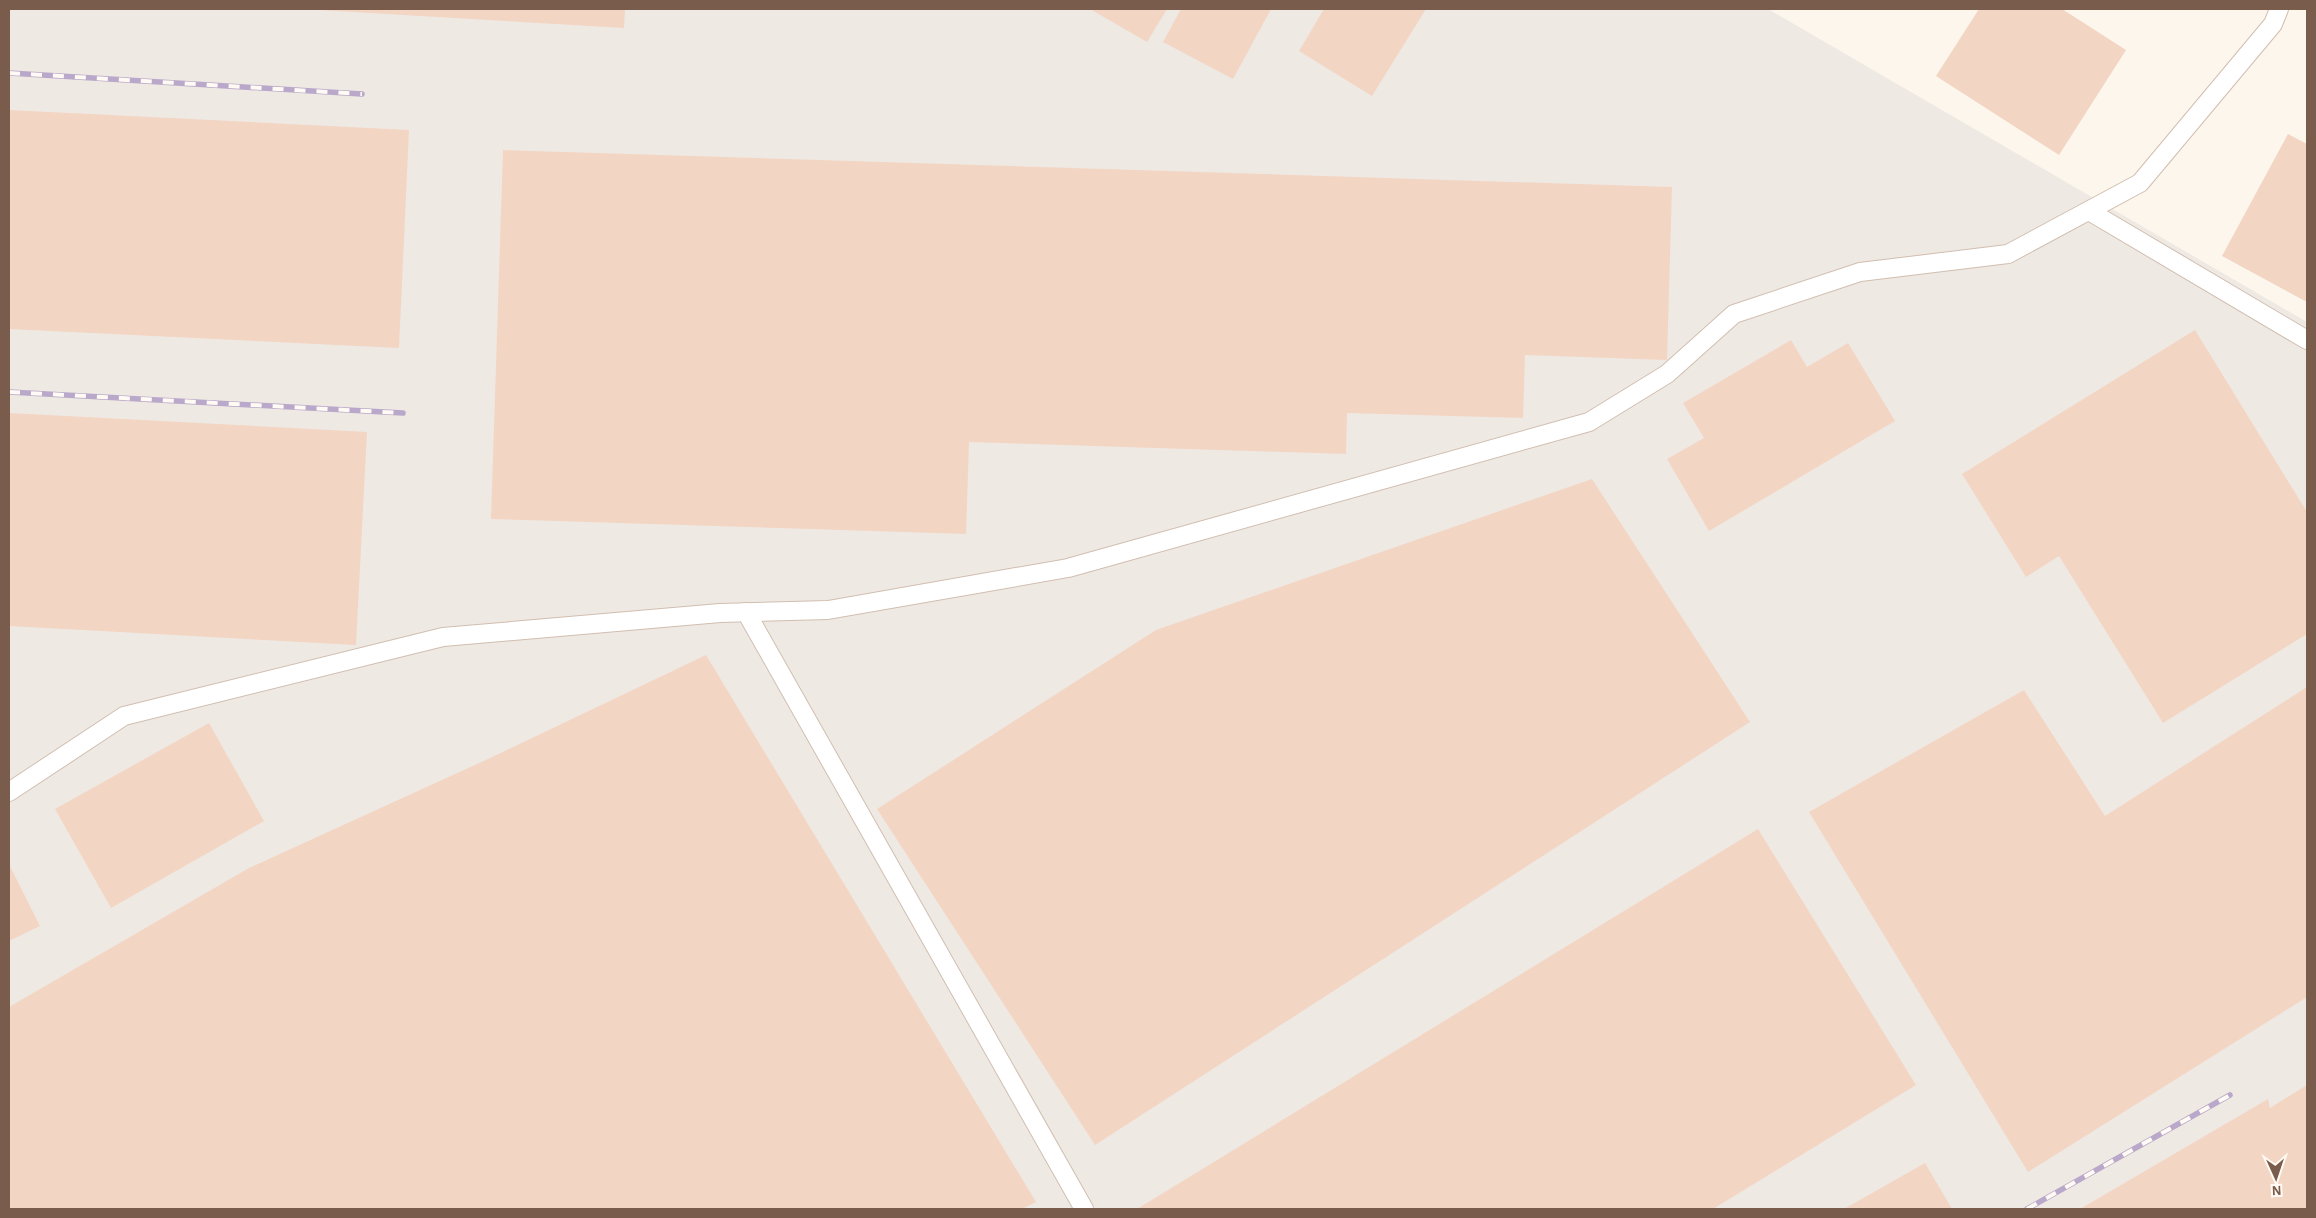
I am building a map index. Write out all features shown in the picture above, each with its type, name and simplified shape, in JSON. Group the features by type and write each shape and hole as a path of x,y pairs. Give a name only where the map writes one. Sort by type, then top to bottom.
{"lane":[{"path":"9,792 124,716 443,636 746,612 828,610 1068,568 1589,422 1667,374 1734,314 1860,272 2008,254 2140,183 2273,24 2279,9"},
{"path":"2088,211 2307,340"},
{"path":"746,612 1084,1209"}],"shaded area":[{"path":"9,9 1768,9 2307,322 2307,1209 9,1209"}],"building":[{"path":"302,9 625,9 624,28"},
{"path":"1090,9 1167,9 1147,42"},
{"path":"1181,9 1271,9 1233,79 1163,42"},
{"path":"1324,9 1426,9 1372,96 1299,51"},
{"path":"1979,9 2062,9 2126,50 2059,155 1936,76"},
{"path":"9,110 409,130 399,348 9,329"},
{"path":"2288,134 2307,144 2307,302 2222,256"},
{"path":"503,150 1672,187 1667,360 1525,355 1523,418 1347,413 1346,454 969,442 966,534 491,519"},
{"path":"2195,330 2307,512 2307,634 2163,723 2059,556 2026,577 1962,474"},
{"path":"1791,340 1807,367 1848,343 1895,421 1709,531 1667,459 1704,438 1683,403"},
{"path":"9,413 367,432 356,645 9,626"},
{"path":"1592,479 1750,722 1095,1145 877,809 1156,630"},
{"path":"706,655 1036,1202 1022,1209 9,1209 9,1007 249,868 488,759"},
{"path":"2307,687 2307,997 2028,1172 1809,812 2024,690 2105,816"},
{"path":"209,723 264,821 111,908 55,809"},
{"path":"1758,829 1916,1085 1713,1209 1137,1209"},
{"path":"9,864 40,926 9,941"},
{"path":"2307,1085 2307,1209 2080,1209 2268,1099 2270,1108"},
{"path":"1925,1163 1952,1209 1844,1209"}],"railway":[{"path":"9,73 362,94"},
{"path":"9,392 403,413"},
{"path":"2027,1209 2230,1095"}]}
